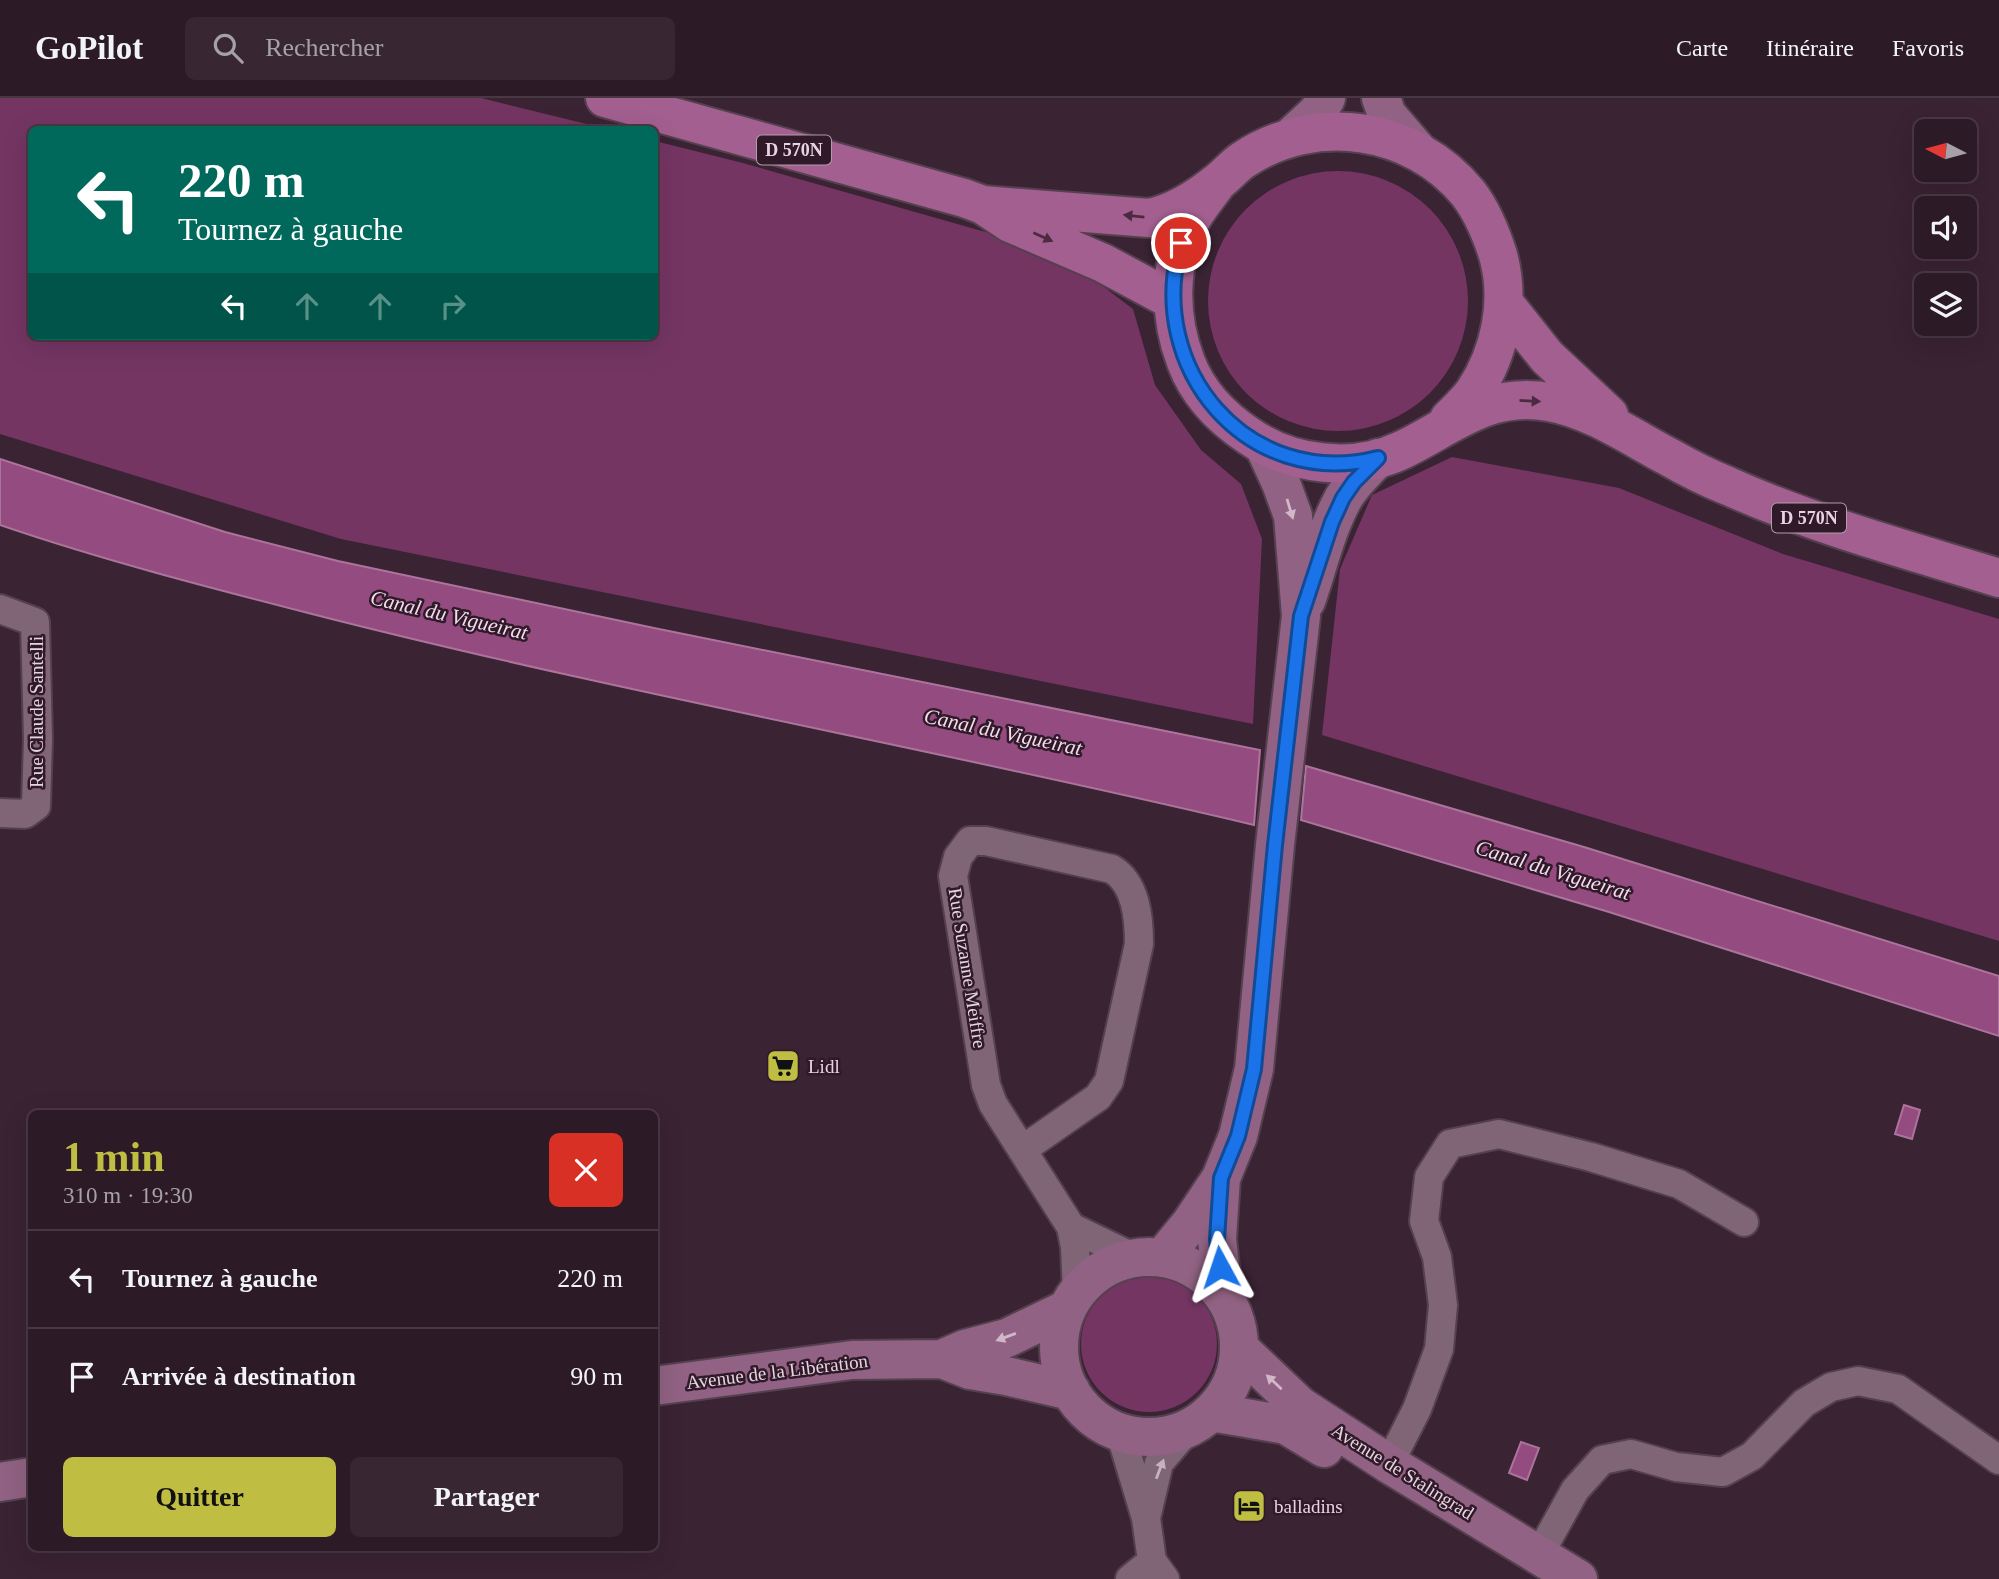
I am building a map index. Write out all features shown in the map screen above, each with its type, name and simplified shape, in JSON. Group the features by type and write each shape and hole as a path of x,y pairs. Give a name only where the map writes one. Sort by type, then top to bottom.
{"main road":[{"name":"D 570N","path":"605,98 983,205 1149,218 1169,214 1217,183"},
{"path":"1291,137 1318,112 1326,98"},
{"path":"1381,98 1387,115 1418,151"},
{"path":"1322,131 1375,134 1418,151 1446,170 1469,194 1491,231 1502,268 1504,303 1500,335 1486,372 1472,395 1443,426 1400,451 1364,461 1331,463 1296,458 1264,446 1230,423 1209,402 1190,372 1180,346 1172,300 1175,265 1190,222 1217,183 1243,160 1291,137 1322,131"},
{"name":"D 570N","path":"983,205 1010,223 1103,263 1172,300"},
{"name":"D 570N","path":"1504,303 1547,357 1629,433"},
{"name":"D 570N","path":"1443,426 1486,405 1515,400 1549,402 1573,408 1629,433 1691,468 1774,506 1843,531 1999,578"},
{"path":"1148,1257 1191,1223 1221,1178 1238,1136 1254,1069 1275,845 1301,616 1293,516 1264,446"},
{"path":"1301,616 1332,522 1343,498 1354,482 1378,458"},
{"path":"1221,1178 1217,1239 1223,1294"},
{"path":"1148,1257 1186,1264 1207,1277 1223,1294 1236,1321 1240,1349 1236,1373 1226,1394 1200,1420 1167,1436 1143,1437 1120,1432 1100,1423 1083,1409 1070,1391 1061,1365 1059,1337 1072,1301 1093,1276 1112,1264 1148,1257"},
{"name":"Avenue de la Libération","path":"942,1359 965,1349 1007,1338 1072,1301"},
{"name":"Avenue de Stalingrad","path":"1240,1349 1300,1406 1387,1477"},
{"name":"Avenue de la Libération","path":"658,1385 852,1360 942,1359 970,1370 1070,1391"},
{"name":"Avenue de Stalingrad","path":"1200,1420 1286,1425 1387,1477 1543,1571"},
{"path":"0,1482 28,1478"},
{"path":"1543,1571 1578,1579"}],"street":[{"name":"Rue Claude Santelli","path":"0,609 35,622 38,739 36,806 25,814 0,813"},
{"name":"Rue Suzanne Meiffre","path":"1022,1150 1098,1097 1109,1081 1139,944 1139,924 1130,888 1123,876 1112,869 986,841 970,841 958,858 953,876 986,1085 993,1104 1070,1227 1075,1247 1072,1301"},
{"path":"1387,1477 1417,1409 1439,1349 1443,1305 1437,1257 1424,1221 1429,1177 1450,1144 1499,1134 1591,1157 1679,1184 1744,1222"},
{"path":"1070,1227 1148,1257"},
{"path":"1543,1571 1575,1490 1602,1460 1631,1454 1676,1467 1723,1472 1752,1456 1804,1403 1831,1387 1858,1381 1898,1389 1999,1460"},
{"path":"1146,1518 1159,1463 1200,1420"},
{"path":"1120,1432 1146,1518 1158,1570 1130,1579"}],"shaded area":[{"path":"0,98 481,98 595,126 28,126 28,340 658,340 658,142 743,163 1059,253 1133,309 1155,385 1201,450 1241,484 1262,539 1253,724 341,539 0,434"},
{"path":"1338,171 1363,173 1399,186 1421,200 1439,218 1458,251 1466,276 1466,326 1453,362 1439,384 1421,402 1388,421 1363,429 1338,431 1313,429 1277,416 1255,402 1237,384 1218,351 1210,326 1208,301 1210,276 1223,240 1237,218 1255,200 1288,181 1313,173"},
{"path":"1452,457 1619,488 1783,554 1999,619 1999,941 1322,735 1340,569 1372,495"},
{"path":"1149,1276 1175,1281 1197,1296 1212,1318 1217,1344 1212,1370 1197,1392 1175,1407 1149,1412 1123,1407 1101,1392 1086,1370 1081,1344 1086,1318 1101,1296 1123,1281"}],"water":[{"name":"Canal du Vigueirat","path":"0,459 225,532 338,561 654,628 1260,750 1254,825 429,643 233,594 116,561 0,525"},
{"name":"Canal du Vigueirat","path":"1306,766 1584,847 1999,976 1999,1036 1609,912 1301,820"},
{"path":"1904,1105 1920,1110 1912,1139 1895,1134"},
{"path":"1521,1442 1539,1448 1527,1480 1509,1473"}],"place":[{"name":"Lidl","path":"783,1066"},
{"name":"balladins","path":"1249,1506"}],"route":[{"path":"1181,243 1175,265 1172,300 1180,346 1190,372 1209,402 1230,423 1264,446 1296,458 1331,463 1378,458 1354,482 1343,498 1332,522 1301,616 1275,845 1254,1069 1238,1136 1221,1178 1217,1239 1220,1267"}]}
